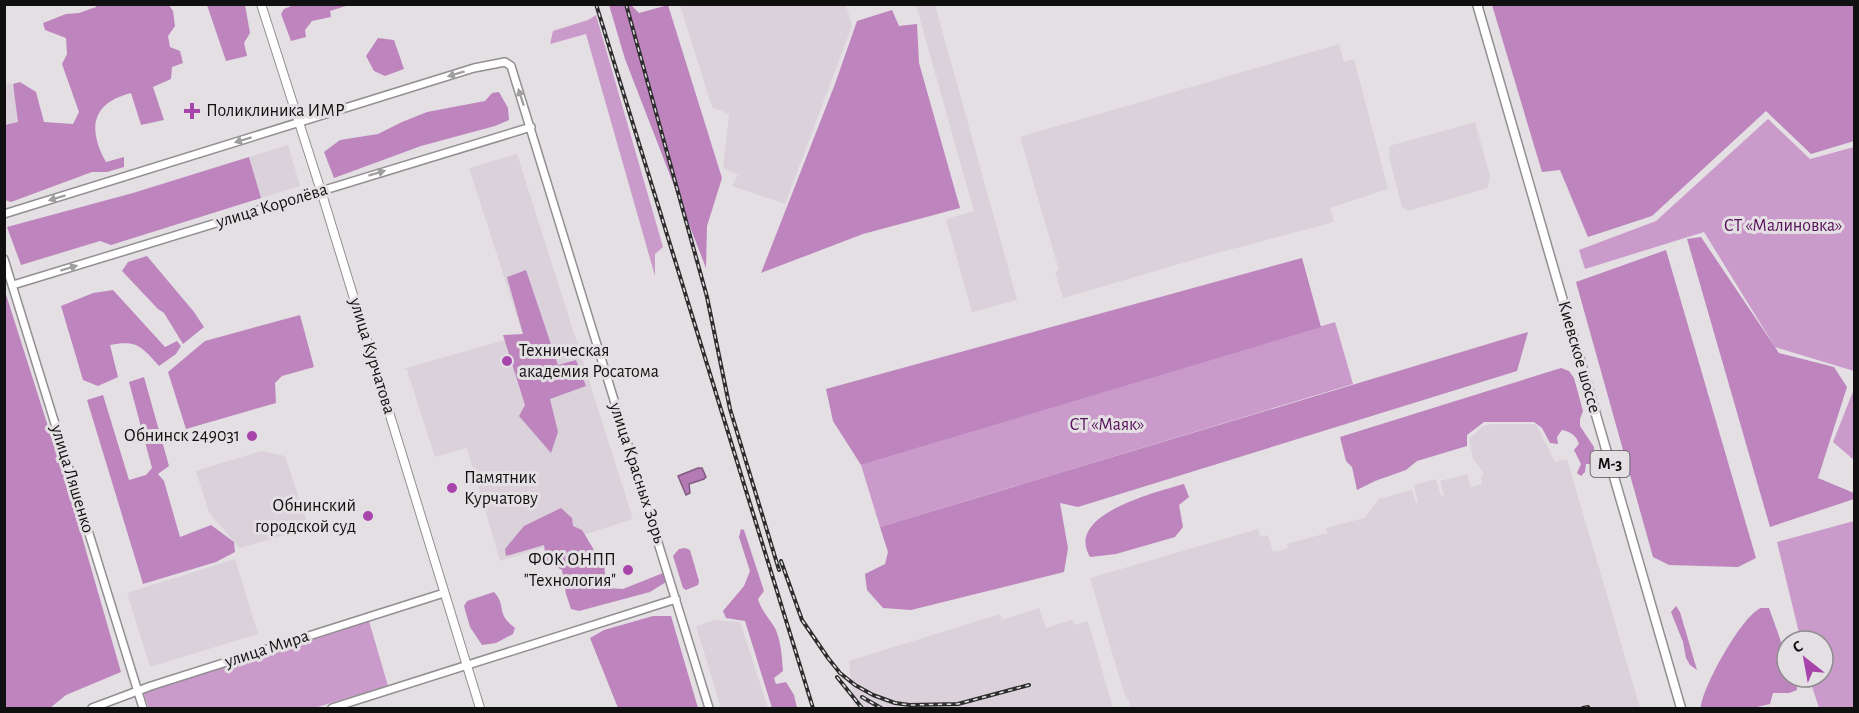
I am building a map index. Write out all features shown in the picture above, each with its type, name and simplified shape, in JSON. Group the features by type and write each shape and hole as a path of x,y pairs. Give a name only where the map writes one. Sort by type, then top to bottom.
{"highway":[{"name":"Киевское шоссе","path":"1477,4 1681,708"}],"main road":[{"name":"улица Курчатова","path":"261,4 321,190 480,708"}],"street":[{"name":"улица Красных Зорь","path":"299,123 484,65 505,62 511,66 709,708"},
{"path":"4,214 299,123"},
{"name":"улица Королёва","path":"13,285 531,127"},
{"name":"улица Ляшенко","path":"4,259 142,708"},
{"name":"улица Мира","path":"92,708 137,691 444,592"},
{"path":"332,708 676,599"}],"shaded area":[{"path":"296,4 349,5 330,11 331,17 312,21 305,30 306,37 291,41 281,14 284,9"},
{"path":"96,5 169,5 173,11 175,26 168,36 170,47 180,51 183,63 172,67 171,79 153,87 164,120 141,125 131,93 118,97 101,110 95,128 96,138 106,162 124,157 124,167 107,172 92,172 11,202 5,200 5,125 18,122 13,84 20,82 36,92 44,122 73,124 79,112 62,64 67,54 66,38 45,30 43,23 66,14 79,13 96,7"},
{"path":"207,5 245,5 250,33 244,43 247,56 226,61"},
{"path":"609,5 631,5 639,13 668,5 722,178 707,226 706,268 625,59"},
{"path":"680,5 846,5 852,26 785,204 732,186 738,175 723,168 729,114 712,107"},
{"path":"916,5 935,5 1017,300 972,312 946,219 974,211"},
{"path":"1492,5 1854,5 1854,141 1811,154 1766,111 1652,216 1588,237 1560,170 1542,172"},
{"path":"892,10 899,26 917,24 919,63 960,208 863,234 761,273 835,84 857,21"},
{"path":"378,38 394,40 404,69 385,76 374,71 366,56"},
{"path":"1339,44 1344,62 1354,59 1388,189 1330,208 1334,221 1330,223 1063,298 1055,272 1059,270 1020,137"},
{"path":"11,83 24,123 4,129 4,84"},
{"path":"499,92 508,108 509,120 421,146 334,178 324,152 340,140 378,134 427,112 485,101 492,93"},
{"path":"1475,122 1490,176 1488,188 1408,211 1402,207 1390,161 1389,146"},
{"path":"288,145 300,186 261,198 249,157"},
{"name":"Техническая академия Росатома","path":"517,154 633,519 500,561 467,448 435,457 407,370 403,369 523,335 469,168"},
{"path":"249,157 261,198 111,245 100,241 21,265 7,227 133,193"},
{"path":"1701,237 1779,353 1834,367 1847,387 1818,478 1854,493 1854,499 1770,527 1687,239"},
{"path":"1666,250 1756,558 1738,567 1669,565 1653,557 1576,282"},
{"path":"147,256 204,327 183,344 164,313 122,271 128,262"},
{"path":"1302,258 1321,327 861,465 833,421 826,389"},
{"path":"526,270 558,365 576,360 586,386 550,399 558,432 551,453 519,416 525,405 503,335 523,334 507,277"},
{"path":"4,288 72,502 121,672 66,695 50,708 5,708"},
{"path":"113,290 165,347 177,341 181,346 176,354 159,366 138,346 127,343 110,345 118,377 98,386 83,380 61,306 93,293"},
{"path":"300,315 314,367 282,376 275,383 276,403 186,429 168,372 205,341"},
{"path":"1528,332 1517,371 1078,507 1060,503 1068,548 1064,572 911,610 883,608 867,590 865,574 885,564 888,552 880,527"},
{"path":"1561,368 1569,371 1574,378 1583,411 1580,426 1594,447 1594,464 1586,464 1585,472 1581,476 1577,473 1581,464 1574,450 1579,444 1571,433 1562,430 1557,437 1558,444 1550,443 1542,428 1534,422 1484,422 1467,435 1467,446 1417,461 1406,470 1357,490 1352,467 1346,461 1340,437"},
{"path":"144,377 169,466 158,474 164,481 180,537 211,525 234,542 235,552 216,562 143,584 87,400 103,395 129,480 146,475 152,468 129,382"},
{"path":"1536,424 1555,462 1567,459 1640,708 1129,708 1129,701 1124,693 1090,578 1258,529 1260,537 1268,535 1273,552 1288,548 1287,544 1327,533 1326,528 1364,518 1379,499 1412,490 1416,503 1418,503 1414,485 1436,479 1441,496 1444,495 1440,481 1467,474 1471,487 1482,484 1481,478 1484,473 1473,459 1469,439 1483,426"},
{"path":"261,451 285,456 309,528 239,548 209,512 196,471"},
{"path":"702,468 706,477 689,484 690,493 686,495 678,476"},
{"path":"1184,484 1189,497 1179,505 1183,527 1175,537 1116,554 1090,557 1085,542 1090,529 1101,517 1136,499"},
{"path":"561,508 572,518 573,526 582,530 600,560 604,561 606,588 623,589 663,573 666,582 650,592 579,611 571,609 562,570 546,561 544,545 506,556 505,549 524,526"},
{"path":"741,529 744,530 764,591 758,599 759,603 775,628 780,644 783,671 774,678 776,684 786,682 794,695 797,708 772,708 745,621 726,618 723,611 744,586 750,571 739,537"},
{"path":"679,549 690,550 699,581 698,585 686,590 683,588 673,556"},
{"path":"235,559 258,634 150,667 127,593"},
{"path":"494,592 500,601 505,618 515,628 513,634 496,643 482,645 470,627 464,606 467,601"},
{"path":"1676,606 1680,612 1697,670 1686,658 1683,642 1671,612"},
{"path":"1039,608 1046,628 1072,620 1074,625 1088,621 1113,708 854,708 849,661 1000,614 1002,620"},
{"path":"1761,608 1769,608 1776,629 1775,689 1797,690 1789,693 1773,693 1770,704 1753,708 1701,708 1708,685 1724,653 1753,613"},
{"path":"653,616 671,616 698,708 618,708 590,638 604,630"},
{"path":"714,620 740,622 768,708 721,708 696,626"}],"green space":[{"path":"596,15 663,247 655,254 655,276 586,34 550,44 553,31 588,20"},
{"name":"СТ «Малиновка»","path":"1768,119 1810,159 1854,147 1854,371 1775,347 1704,232 1585,269 1579,250 1656,221"},
{"name":"СТ «Маяк»","path":"1335,322 1353,384 880,527 861,465"},
{"path":"1854,389 1854,460 1833,442"},
{"path":"1854,521 1854,708 1819,708 1813,689 1835,689 1835,629 1798,629 1777,542"},
{"path":"369,621 388,686 314,708 149,708 143,692"}],"railway":[{"path":"596,4 813,708"},
{"path":"626,4 707,297 730,409 779,570"},
{"path":"781,561 802,620 828,658 840,673 873,695 895,703 910,705 958,704 1029,685"},
{"path":"837,677 862,708"},
{"path":"862,697 881,708"},
{"path":"1583,708 1588,707"}],"place":[{"name":"Поликлиника ИМР","path":"192,111"},
{"name":"Техническая академия Росатома","path":"507,361"},
{"name":"Обнинск 249031","path":"252,436"},
{"name":"Памятник Курчатову","path":"452,488"},
{"name":"Обнинский городской суд","path":"368,516"},
{"name":"ФОК ОНПП \"Технология\"","path":"628,570"}]}
